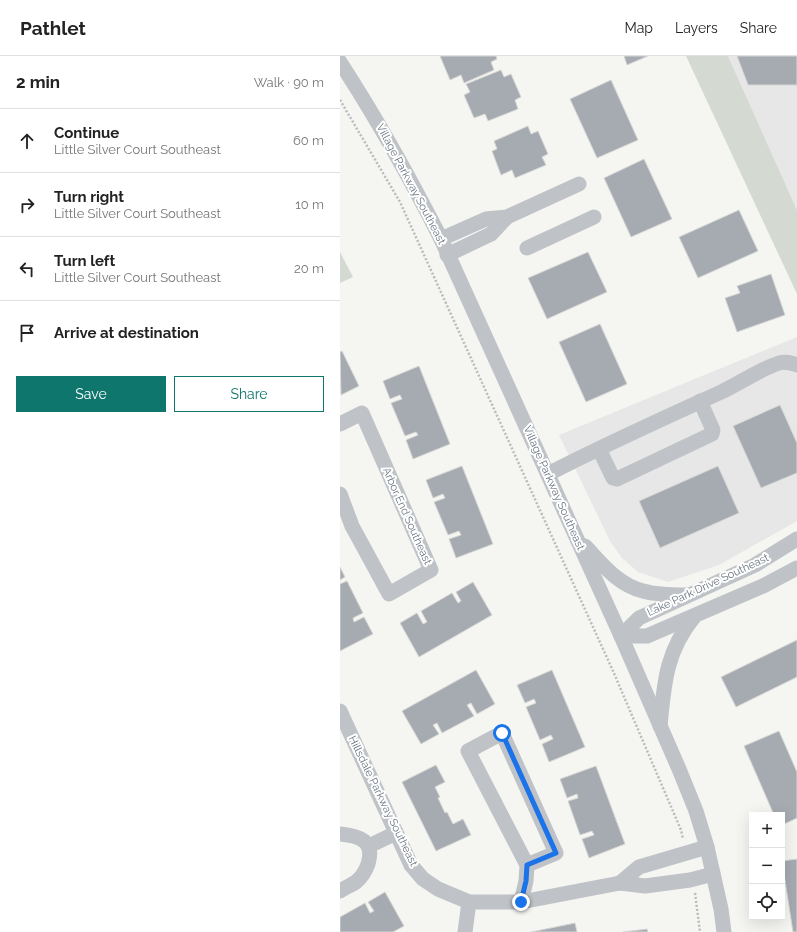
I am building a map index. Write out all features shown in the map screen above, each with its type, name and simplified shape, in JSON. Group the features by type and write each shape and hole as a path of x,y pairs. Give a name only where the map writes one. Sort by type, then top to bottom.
{"street":[{"name":"Village Parkway Southeast","path":"340,62 369,106 441,239 621,636 696,811 707,847 724,932"},
{"path":"441,239 486,219 507,217 579,184"},
{"path":"447,255 491,234 507,217"},
{"path":"527,248 594,217"},
{"path":"548,474 700,401 720,393 762,370 781,362 797,365"},
{"path":"599,449 613,478 617,479 712,434 713,430 700,401"},
{"name":"Arbor End Southeast","path":"340,424 362,413 431,570 389,594 346,530 340,494"},
{"path":"576,537 612,574 627,585 642,591 657,594 689,596"},
{"name":"Lake Park Drive Southeast","path":"621,636 639,618 755,565 797,539"},
{"name":"Lake Park Drive Southeast","path":"621,636 647,636 763,586 797,568"},
{"path":"660,728 670,657 685,628 694,616"},
{"name":"Hillsdale Parkway Southeast","path":"340,711 411,865 423,879 438,889 470,902 521,902 620,883 645,886 692,879 713,874"},
{"path":"521,902 526,881 527,865 468,751 502,733 556,853 527,865"},
{"path":"369,846 396,833"},
{"path":"340,834 351,835 362,840 369,846 370,857 366,869 356,881 340,892"},
{"name":"Hillsdale Parkway Southeast","path":"620,883 639,867 707,847"},
{"path":"465,932 470,902"}],"path":[{"path":"340,100 400,202 613,671 681,830 686,853"},
{"path":"692,879 697,899 700,932"}],"shaded area":[{"path":"686,56 728,56 797,210 797,294"},
{"path":"728,56 797,56 797,210"},
{"path":"340,252 353,277 340,283"},
{"path":"797,337 797,521 719,565 668,582 638,572 622,558 610,541 559,435"}],"building":[{"path":"440,56 496,56 497,59 491,62 494,70 464,83 461,75 450,80"},
{"path":"624,56 648,56 627,65"},
{"path":"737,56 797,56 797,85 748,85"},
{"path":"501,70 504,77 511,74 521,97 515,100 518,109 488,121 485,114 474,118 464,95 470,92 466,84"},
{"path":"611,80 638,140 597,158 570,99"},
{"path":"528,126 531,134 538,131 548,154 542,157 546,165 515,178 512,170 501,175 492,151 497,149 494,141"},
{"path":"644,159 672,219 631,237 604,178"},
{"path":"739,210 758,251 698,278 679,237"},
{"path":"588,252 607,292 547,319 528,278"},
{"path":"771,274 785,315 737,332 725,298 740,293 737,286"},
{"path":"600,324 627,384 586,402 559,342"},
{"path":"342,351 359,386 341,395 340,352"},
{"path":"419,366 450,444 413,459 406,440 418,435 416,432 405,436 391,403 402,399 400,395 390,399 383,381"},
{"path":"780,405 797,443 797,473 761,488 733,426"},
{"path":"462,466 493,544 456,558 449,539 461,535 459,531 448,535 434,502 445,498 443,494 433,498 426,480"},
{"path":"718,466 739,513 660,548 639,501"},
{"path":"340,567 345,577 340,580"},
{"path":"347,581 363,613 353,618 354,622 364,617 373,634 340,651 340,584"},
{"path":"473,582 492,615 419,657 400,623 417,613 423,624 427,622 421,611 452,593 458,603 461,601 456,592"},
{"path":"797,640 797,677 736,707 721,677"},
{"path":"476,670 495,704 477,714 471,703 467,705 474,716 442,733 437,723 433,725 439,734 421,744 402,711"},
{"path":"552,670 585,747 549,762 542,744 553,739 551,735 540,740 526,707 536,703 534,699 525,703 517,685"},
{"path":"779,731 797,772 797,818 785,824 785,812 773,812 744,746"},
{"path":"436,765 445,782 435,787 445,813 447,812 453,824 463,819 471,835 436,851 402,782"},
{"path":"596,766 625,844 589,858 582,839 594,835 592,831 580,835 568,801 578,798 577,794 567,798 560,779"},
{"path":"797,859 797,932 793,932 785,880 785,861"},
{"path":"385,892 404,926 393,932 340,932 340,917 365,903 370,913 374,911 368,902"},
{"path":"575,923 577,932 531,932"},
{"path":"647,929 648,932 623,932"}],"route":[{"path":"502,733 556,853 527,865 526,881 521,902"}]}
